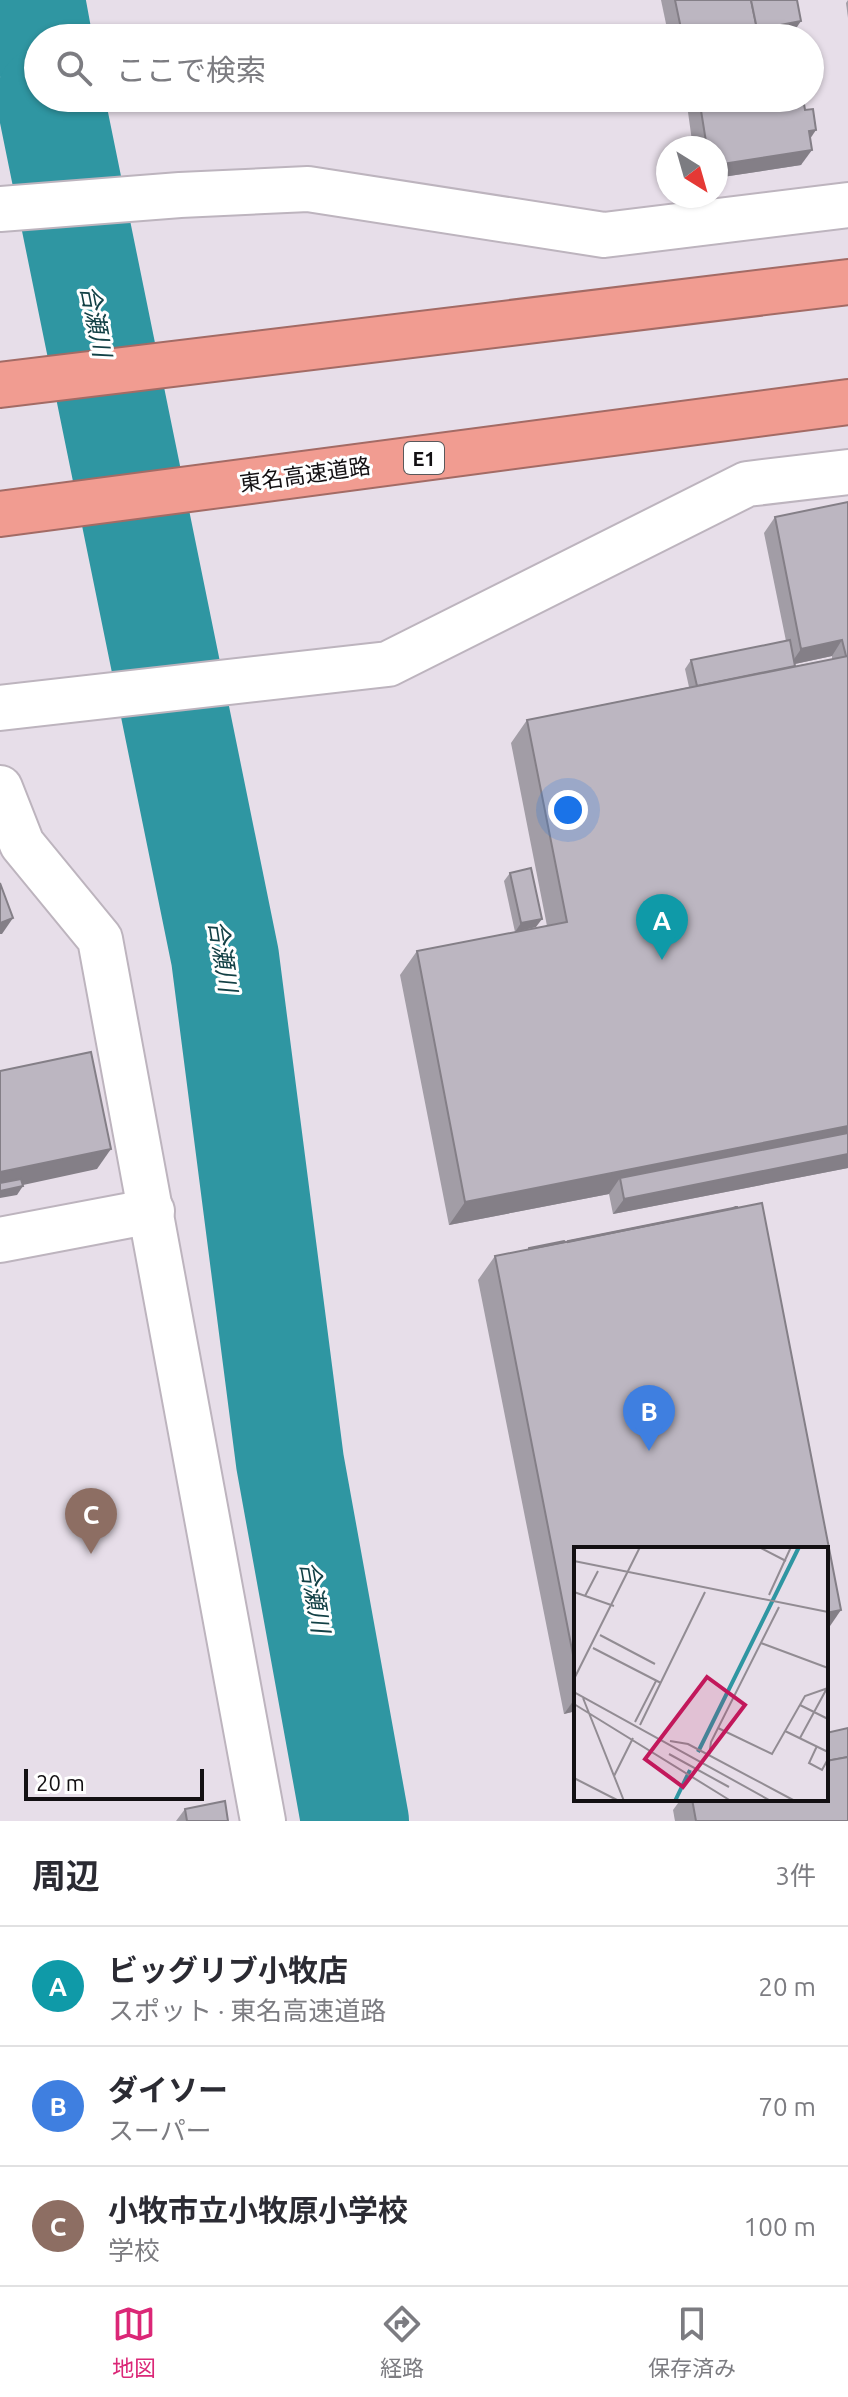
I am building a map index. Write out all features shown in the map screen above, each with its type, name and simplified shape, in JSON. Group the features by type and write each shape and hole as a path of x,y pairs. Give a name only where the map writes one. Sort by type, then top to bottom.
{"highway":[{"path":"0,385 848,282"},
{"name":"東名高速道路","path":"0,514 848,402"}],"street":[{"path":"0,209 308,189 604,235 848,205"},
{"path":"0,708 388,664 747,484 848,472"},
{"path":"0,788 22,844 100,939 263,1821"},
{"path":"0,1240 152,1211"}],"building":[{"path":"675,0 751,0 756,24 680,24"},
{"path":"751,0 797,0 801,21 756,24"},
{"path":"701,112 813,112 816,130 809,131 812,150 728,163 728,136 705,136"},
{"path":"848,502 848,656 842,640 801,649 775,517"},
{"path":"790,640 795,666 697,686 691,660"},
{"path":"848,656 848,1126 465,1202 417,951 567,922 527,720"},
{"path":"531,868 542,919 521,923 510,873"},
{"path":"0,883 13,918 0,923"},
{"path":"91,1052 111,1149 0,1172 0,1071"},
{"path":"848,1133 848,1154 624,1199 620,1178"},
{"path":"21,1179 23,1186 0,1191 0,1183"},
{"path":"762,1203 841,1610 828,1613 828,1547 574,1547 574,1660 495,1256"},
{"path":"738,1207 568,1242 568,1241"},
{"path":"848,1728 848,1757 828,1761 828,1733"},
{"path":"848,1757 848,1821 696,1821 692,1801 828,1801 828,1761"},
{"path":"225,1801 228,1821 187,1821 185,1809"}],"waterway":[{"name":"合瀬川","path":"31,0 35,24"},
{"name":"合瀬川","path":"53,112 225,957 290,1462 355,1821"}],"place":[{"name":"ビッグリブ小牧店","path":"662,960"},
{"name":"ダイソー","path":"649,1451"},
{"name":"小牧市立小牧原小学校","path":"91,1554"}]}
